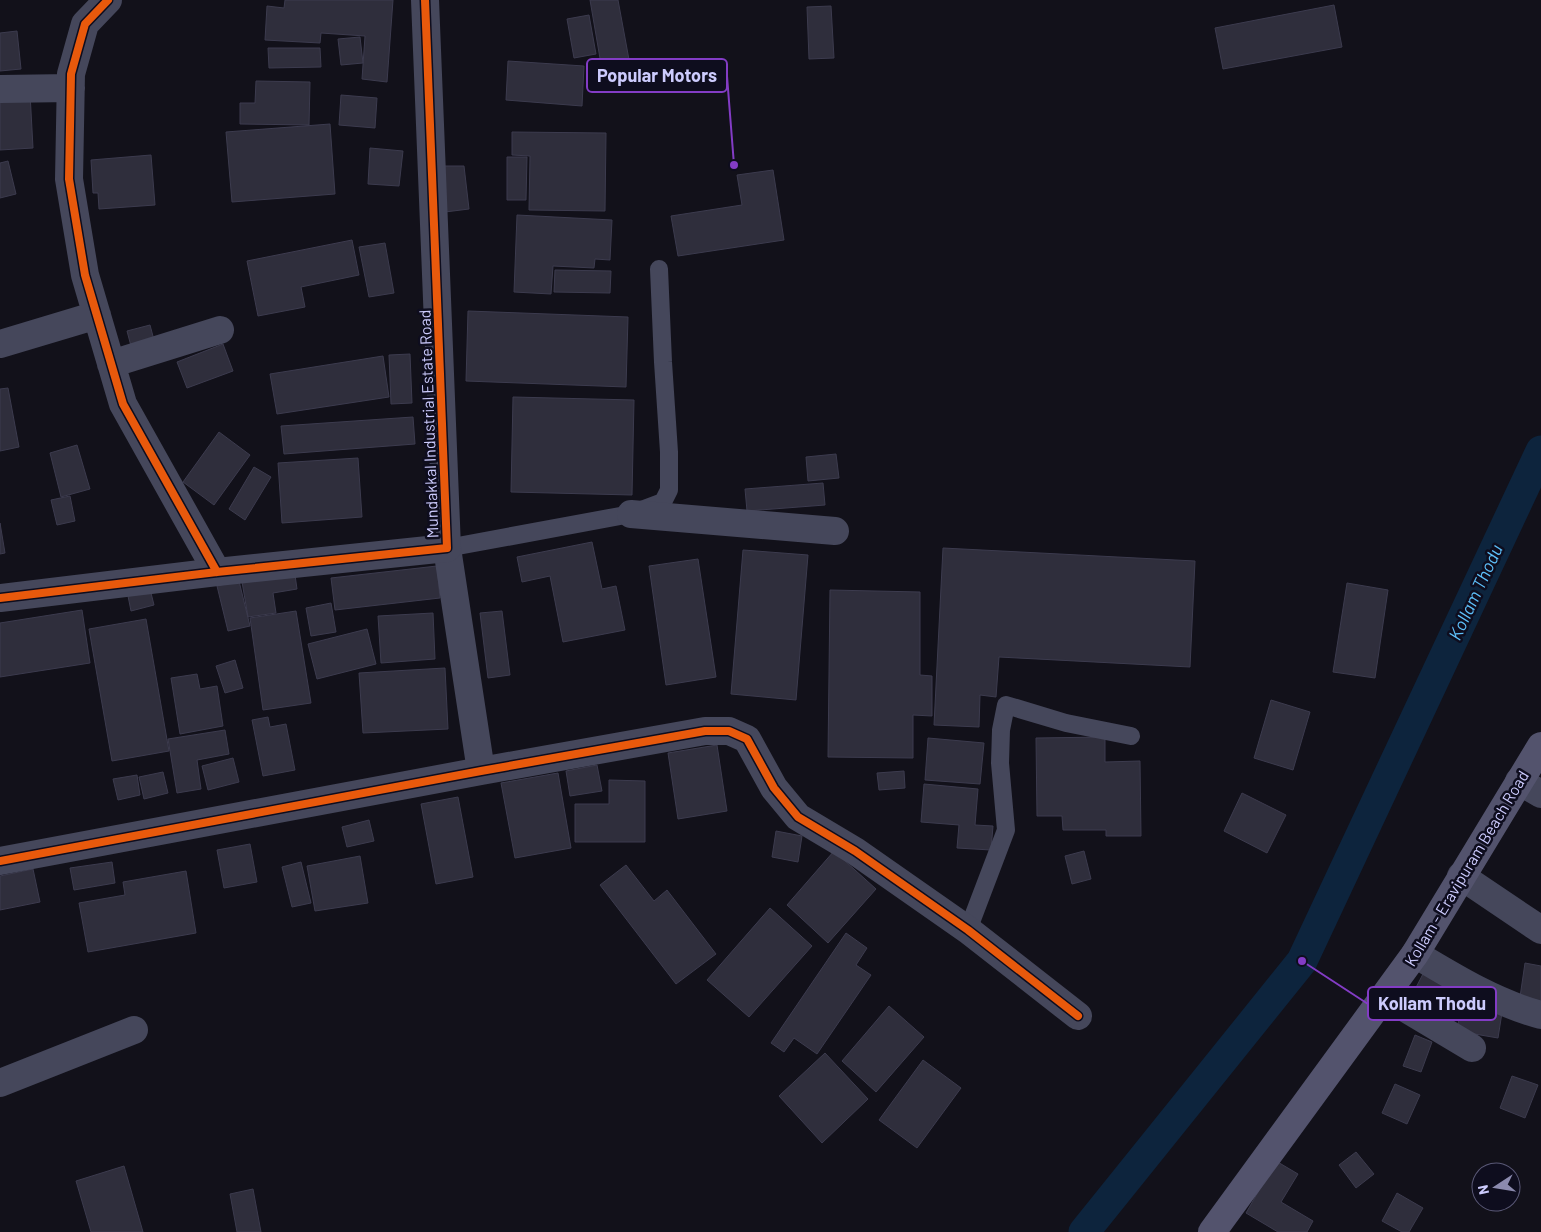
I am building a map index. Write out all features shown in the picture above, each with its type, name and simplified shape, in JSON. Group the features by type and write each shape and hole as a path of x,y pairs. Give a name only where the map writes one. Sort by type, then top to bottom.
{"main road":[{"name":"Kollam - Eravipuram Beach Road","path":"1212,1232 1415,954 1461,876 1530,787 1541,746"}],"street":[{"path":"108,0 85,24 72,74 69,179 85,275 123,404 217,572"},
{"name":"Mundakkal Industrial Estate Road","path":"0,598 217,572 447,548 425,0"},
{"path":"0,90 71,88"},
{"path":"0,344 97,315"},
{"path":"111,364 220,330"},
{"path":"631,514 835,531"},
{"path":"447,548 481,770"},
{"path":"0,861 481,770 705,731 729,731 747,739 774,788 798,816 855,852 968,930 1078,1016"},
{"path":"1461,876 1541,930"},
{"path":"1415,954 1467,985 1541,1015"},
{"path":"1384,996 1472,1048"},
{"path":"0,1083 134,1030"}],"lane":[{"path":"447,548 631,514 663,502 669,490 669,452 659,269"},
{"path":"968,930 1006,830 1000,763 1001,730 1006,706 1066,723 1132,736"}],"building":[{"path":"285,0 393,0 387,82 362,79 365,36 321,33 320,43 265,40 267,6 284,8"},
{"path":"590,0 618,0 630,65 602,70"},
{"path":"1334,5 1342,47 1223,69 1215,28"},
{"path":"831,6 834,58 809,59 807,7"},
{"path":"589,15 596,54 574,58 567,19"},
{"path":"17,31 21,69 0,71 0,33"},
{"path":"360,37 363,63 341,65 338,39"},
{"path":"268,48 320,48 321,67 269,68"},
{"path":"508,61 584,66 582,106 506,100"},
{"path":"256,81 310,82 309,125 240,124 240,103 255,103"},
{"path":"30,93 33,148 0,150 0,94"},
{"path":"341,95 377,98 375,128 339,125"},
{"path":"330,124 335,194 232,202 226,132"},
{"path":"512,132 606,133 605,211 529,210 530,156 512,155"},
{"path":"370,148 403,151 399,186 368,184"},
{"path":"151,155 155,205 99,209 98,193 93,193 91,160"},
{"path":"507,157 527,157 526,200 507,200"},
{"path":"8,161 16,194 0,198 0,163"},
{"path":"436,166 464,166 469,209 437,213"},
{"path":"773,170 784,240 678,256 671,216 742,205 737,175"},
{"path":"517,215 612,220 610,260 595,259 594,268 553,266 551,294 514,292"},
{"path":"352,240 359,275 301,287 305,307 258,316 247,261"},
{"path":"385,243 394,293 369,297 359,247"},
{"path":"555,270 611,271 610,293 554,292"},
{"path":"468,311 628,317 626,387 466,381"},
{"path":"150,325 154,340 131,346 127,331"},
{"path":"223,344 233,371 187,388 177,362"},
{"path":"410,354 412,403 391,404 389,355"},
{"path":"383,356 389,397 277,414 270,374"},
{"path":"8,388 19,447 0,451 0,389"},
{"path":"513,397 634,400 632,495 511,492"},
{"path":"413,417 415,444 284,454 281,426"},
{"path":"219,432 250,455 214,505 183,482"},
{"path":"77,445 90,489 61,497 50,453"},
{"path":"836,454 839,478 808,481 806,457"},
{"path":"358,458 362,517 282,523 278,463"},
{"path":"254,467 271,477 245,520 229,509"},
{"path":"823,483 825,505 747,511 745,489"},
{"path":"70,496 75,521 57,525 51,500"},
{"path":"0,523 5,553 0,554"},
{"path":"592,542 602,589 616,586 625,630 563,642 550,576 522,582 517,557"},
{"path":"943,548 1195,561 1190,667 999,657 996,697 980,695 979,727 934,725"},
{"path":"743,550 808,555 796,700 731,694"},
{"path":"698,559 716,677 666,685 649,566"},
{"path":"437,566 440,598 335,610 331,578"},
{"path":"294,568 297,589 273,593 276,613 248,617 241,576"},
{"path":"148,581 154,605 131,611 126,586"},
{"path":"239,581 250,626 228,631 217,586"},
{"path":"1347,583 1388,590 1375,678 1333,672"},
{"path":"830,590 920,592 920,675 932,676 932,716 913,715 913,758 828,757"},
{"path":"331,603 336,632 311,636 306,608"},
{"path":"82,610 90,663 0,677 0,623"},
{"path":"296,611 311,703 263,710 250,618"},
{"path":"502,611 510,675 488,678 480,613"},
{"path":"433,613 435,659 381,663 378,616"},
{"path":"146,619 169,751 112,761 89,629"},
{"path":"367,629 376,664 317,679 308,644"},
{"path":"235,660 243,688 225,693 216,666"},
{"path":"445,668 448,729 363,733 359,673"},
{"path":"197,674 200,689 217,686 223,726 180,734 171,678"},
{"path":"1271,700 1310,712 1293,770 1254,758"},
{"path":"268,717 270,727 286,724 295,770 263,776 252,720"},
{"path":"225,730 229,754 197,760 201,789 177,793 168,739"},
{"path":"1105,737 1105,762 1140,761 1141,836 1106,836 1106,830 1063,830 1062,816 1037,816 1036,738"},
{"path":"928,738 984,743 980,784 925,780"},
{"path":"717,745 727,811 678,819 668,753"},
{"path":"233,758 239,782 208,790 202,766"},
{"path":"597,765 602,791 570,796 566,771"},
{"path":"904,771 905,788 879,790 877,773"},
{"path":"163,772 168,793 144,799 139,777"},
{"path":"558,773 571,848 515,858 501,783"},
{"path":"137,775 140,795 118,800 113,779"},
{"path":"609,780 645,781 645,842 575,842 575,804 609,804"},
{"path":"924,784 978,789 975,825 993,826 991,850 957,848 959,825 921,822"},
{"path":"1242,793 1286,815 1267,853 1224,831"},
{"path":"458,797 473,877 436,884 421,804"},
{"path":"369,820 374,841 347,847 342,827"},
{"path":"776,831 802,836 798,862 772,857"},
{"path":"250,844 257,882 224,888 217,850"},
{"path":"834,851 876,889 828,943 787,905"},
{"path":"1084,851 1091,879 1072,884 1065,856"},
{"path":"360,856 368,903 315,911 307,866"},
{"path":"112,862 115,883 74,890 70,868"},
{"path":"301,862 311,903 292,907 282,867"},
{"path":"626,865 654,901 667,890 716,954 676,984 600,885"},
{"path":"33,869 40,902 0,910 0,876"},
{"path":"186,871 196,933 88,952 79,903 125,895 123,882"},
{"path":"770,908 812,946 749,1017 707,980"},
{"path":"846,933 867,948 856,965 871,975 817,1054 794,1038 784,1052 771,1043"},
{"path":"1525,963 1541,966 1541,1001 1520,997"},
{"path":"1424,972 1459,990 1445,1017 1410,999"},
{"path":"1463,994 1504,1000 1498,1038 1457,1031"},
{"path":"889,1006 924,1037 876,1092 842,1061"},
{"path":"1415,1035 1432,1042 1421,1072 1403,1066"},
{"path":"825,1053 868,1099 822,1143 779,1096"},
{"path":"923,1060 961,1088 917,1148 879,1120"},
{"path":"1512,1076 1538,1085 1525,1118 1500,1108"},
{"path":"1395,1084 1420,1095 1407,1124 1382,1113"},
{"path":"1356,1152 1374,1174 1356,1188 1339,1165"},
{"path":"1276,1161 1298,1174 1281,1202 1313,1221 1307,1232 1278,1232 1246,1213"},
{"path":"124,1166 143,1232 91,1232 76,1181"},
{"path":"253,1189 261,1232 237,1232 230,1194"},
{"path":"1397,1193 1423,1208 1409,1232 1402,1232 1382,1221"}],"waterway":[{"name":"Kollam Thodu","path":"1084,1232 1302,961 1541,451"}],"cycle path":[{"path":"108,0 85,24 71,74 69,179 85,275 123,404 217,572"},
{"path":"0,598 217,572 447,548 425,0"},
{"path":"0,861 705,731 729,731 747,739 774,788 798,817 855,851 968,930 1078,1016"}],"place":[{"name":"Popular Motors","path":"734,165"},
{"name":"Kollam Thodu","path":"1302,961"}]}
